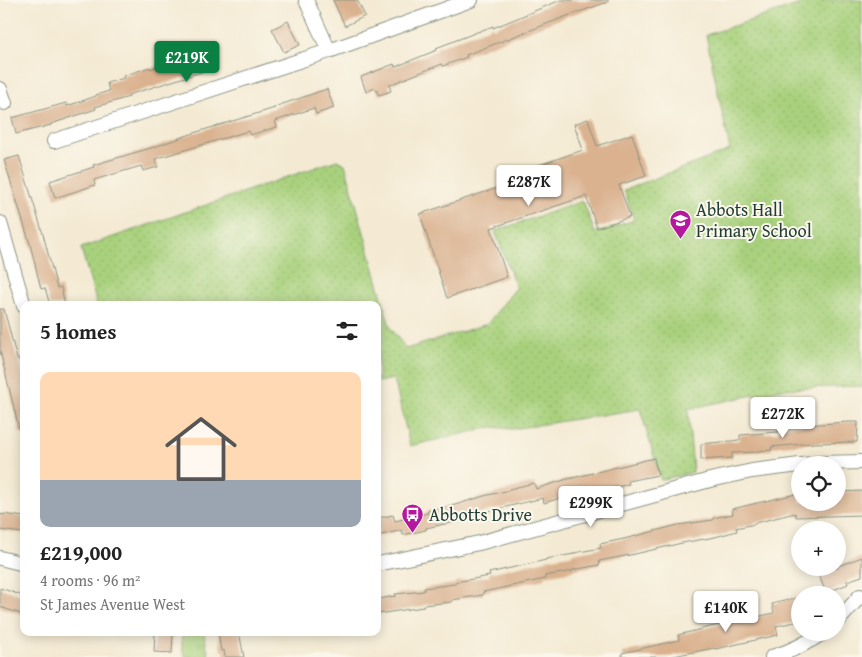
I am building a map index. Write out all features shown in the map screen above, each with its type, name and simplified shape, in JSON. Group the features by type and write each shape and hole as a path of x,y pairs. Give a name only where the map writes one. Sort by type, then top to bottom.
{"street":[{"path":"306,0 329,51"},
{"path":"54,141 329,51 471,0"},
{"path":"0,89 5,103"},
{"path":"0,222 23,301"},
{"path":"846,462 862,462"},
{"path":"381,563 479,543 710,480 752,471 791,466"},
{"path":"0,558 20,563"},
{"path":"846,612 860,596"},
{"path":"772,657 790,652 809,641"}],"green space":[{"name":"Abbots Hall Primary School","path":"813,0 862,0 862,387 782,389 688,409 693,472 661,480 640,409 512,429 492,427 410,446 394,379 381,381 381,301 96,301 81,248 337,160 345,164 390,327 406,349 487,324 516,288 495,231 583,201 595,233 634,220 624,190 730,150 706,35"},
{"path":"182,636 205,636 209,657 185,657 182,649"}],"building":[{"path":"333,0 357,0 365,16 345,26"},
{"path":"561,0 608,0 608,2 389,85 391,91 379,95 375,88 366,92 361,77 394,64 395,67 437,50 436,48 493,26 493,28"},
{"path":"288,21 300,45 284,52 272,29"},
{"path":"211,51 217,67 128,95 129,97 95,107 96,109 51,125 16,134 12,118 66,103 67,106 79,102 109,91 107,83 124,78 123,76 197,53 198,56"},
{"path":"327,89 334,108 316,114 314,108 275,121 277,127 250,135 248,131 155,159 158,167 143,171 141,166 94,180 95,185 55,198 50,181 94,167 93,165 275,108"},
{"path":"588,119 597,146 632,134 646,176 619,185 630,217 597,228 586,196 491,228 507,277 447,298 420,214 503,186 504,177 583,150 574,124"},
{"path":"19,156 57,288 61,287 64,301 49,301 45,288 41,289 30,244 4,160"},
{"path":"0,309 4,309 17,359 19,359 20,363 20,433 0,351"},
{"path":"858,422 857,442 813,443 771,447 772,450 732,453 732,458 701,460 701,444 740,440 740,435 779,432 779,427"},
{"path":"654,458 658,475 628,481 629,484 604,490 603,488 574,496 574,494 544,503 543,498 426,528 426,530 403,535 402,530 381,535 381,517 393,515 395,521 509,489 534,483 536,489 564,480"},
{"path":"862,491 862,515 796,517 795,513 736,528 737,531 715,537 599,561 600,565 545,576 545,579 483,592 483,595 381,614 381,598 396,596 395,594 424,591 424,588 455,584 455,582 490,576 489,573 601,548 600,544 678,525 713,520 713,518 733,514 732,509 791,495 791,511 846,511 846,492"},
{"path":"0,514 20,516 20,533 0,530"},
{"path":"862,557 862,576 847,581 848,584 843,586 823,586 819,576 846,576 846,563"},
{"path":"0,588 20,595 20,614 0,607"},
{"path":"791,599 791,623 776,626 778,635 668,657 622,657 622,653 679,640 678,635 774,613 772,604"},
{"path":"155,636 173,636 172,653 154,652"},
{"path":"219,636 240,636 244,657 225,657 224,650 221,651"}],"place":[{"name":"Abbots Hall Primary School","path":"680,239"},
{"name":"Abbotts Drive","path":"413,534"}]}
